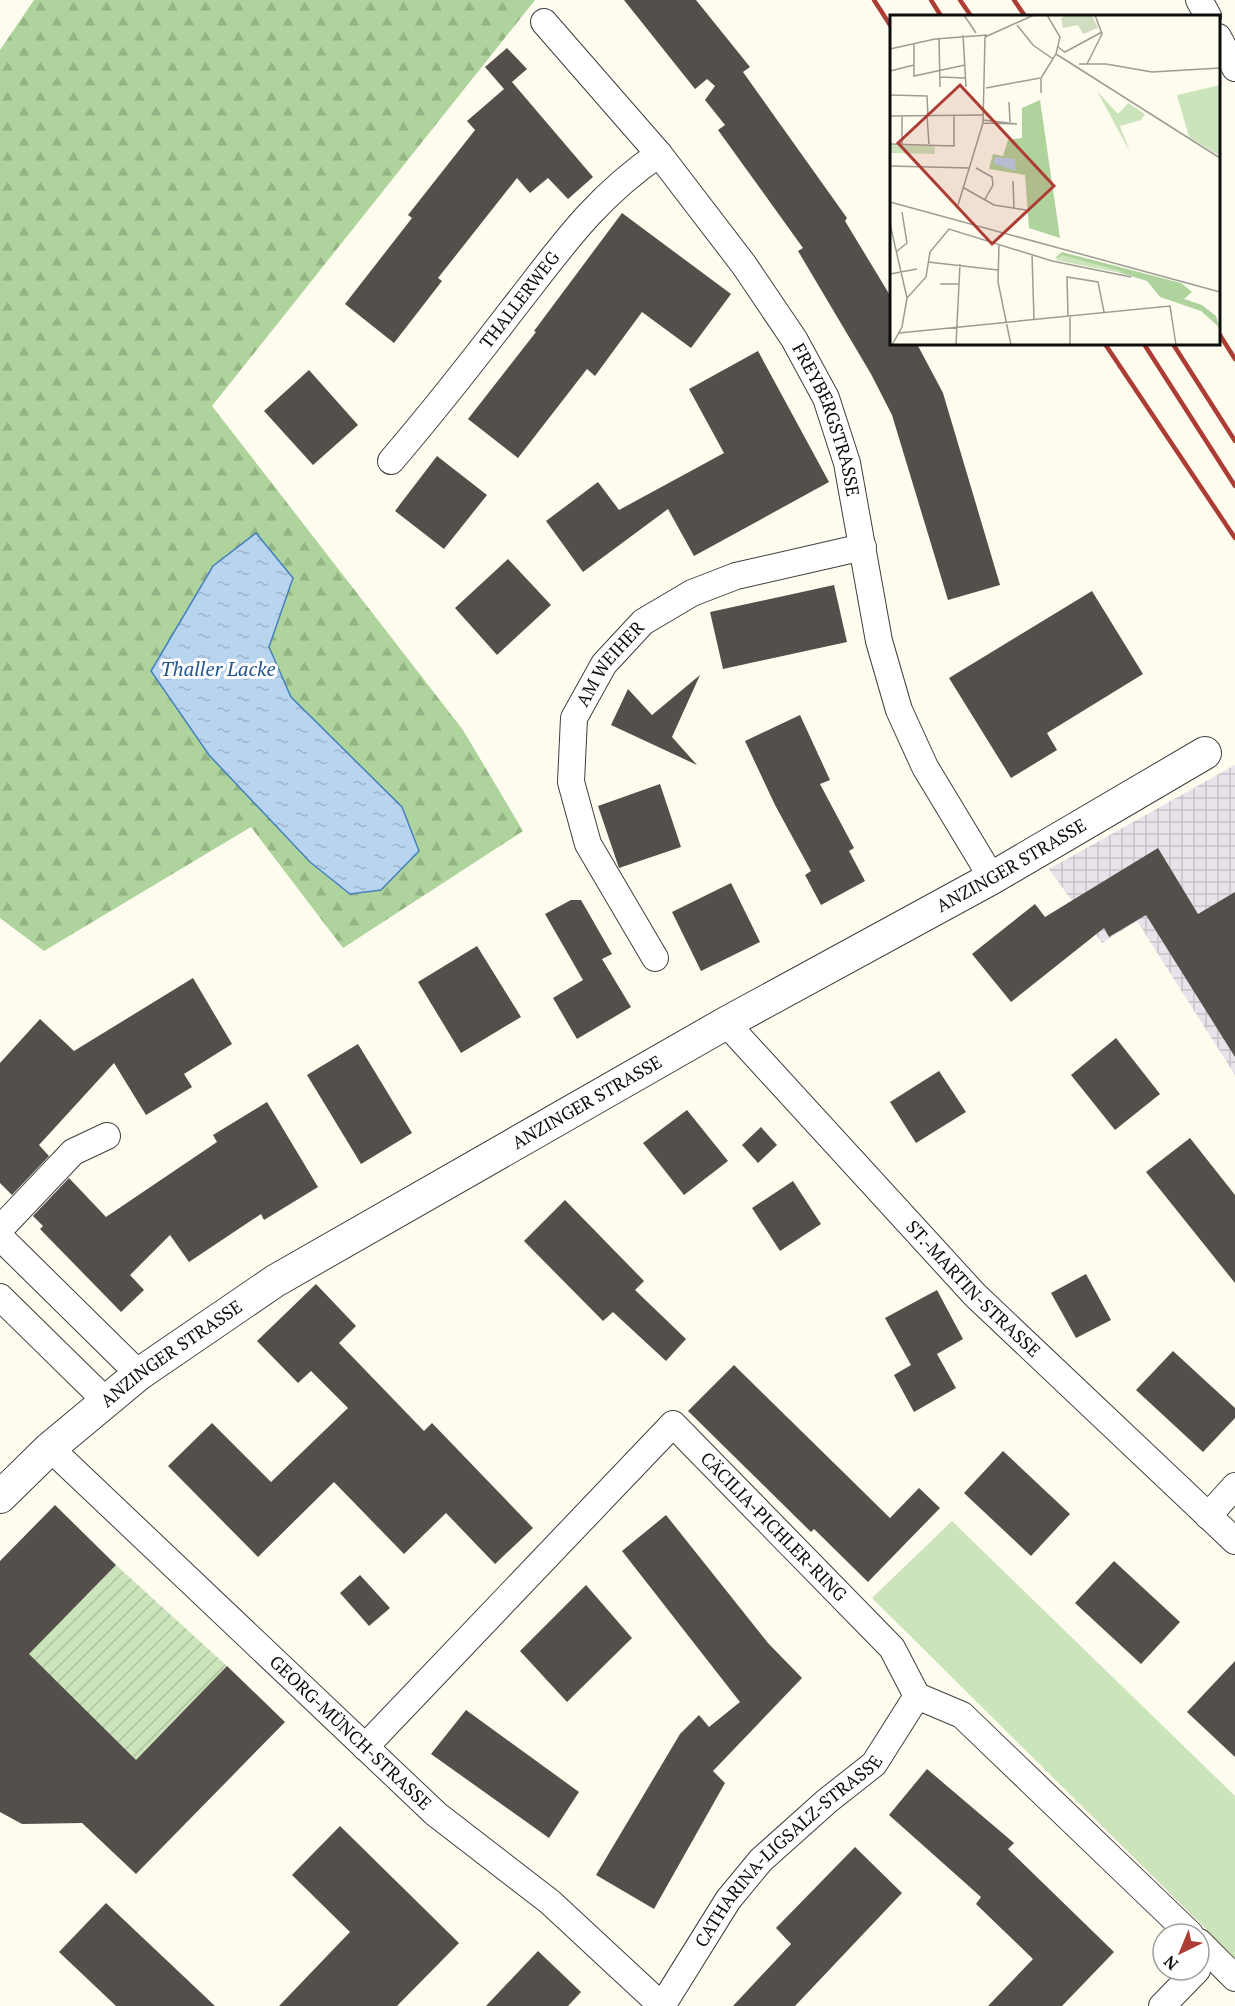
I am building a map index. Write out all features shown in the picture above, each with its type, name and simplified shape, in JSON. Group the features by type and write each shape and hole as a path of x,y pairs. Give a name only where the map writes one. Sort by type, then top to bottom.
{"street":[{"path":"1199,0 1207,15"},
{"name":"FREYBERGSTRASSE","path":"544,22 659,154 744,264 794,339 826,398 847,463 879,641 899,710 925,766 992,878"},
{"path":"1220,41 1235,69"},
{"name":"THALLERWEG","path":"391,461 438,406 580,222 615,186 659,154"},
{"name":"AM WEIHER","path":"655,958 588,844 571,782 573,718 604,664 643,622 692,593 736,576 863,547"},
{"name":"ANZINGER STRASSE","path":"0,1497 50,1448 139,1374 275,1281 726,1023 992,878 1205,753"},
{"name":"ST.-MARTIN-STRASSE","path":"726,1023 975,1295 1235,1541"},
{"path":"0,1229 73,1152 107,1136"},
{"path":"0,1237 139,1374"},
{"path":"0,1297 106,1401"},
{"name":"CÄCILIA-PICHLER-RING","path":"365,1747 673,1424 892,1648 917,1696"},
{"name":"GEORG-MÜNCH-STRASSE","path":"50,1448 436,1814 550,1902 652,2003"},
{"path":"1208,1516 1235,1485"},
{"path":"917,1696 962,1714 1178,1922"},
{"name":"CATHARINA-LIGSALZ-STRASSE","path":"652,2003 728,1900 761,1860 826,1801 874,1764 917,1696"},
{"path":"1211,1964 1235,1978"},
{"path":"1162,2006 1182,1982"}],"shaded area":[{"path":"1235,765 1235,1075 1137,921 1102,943 1049,869"}],"green space":[{"path":"34,0 535,0 212,406 463,730 523,831 343,948 251,827 44,951 0,918 0,50"},
{"path":"952,1521 1235,1796 1235,1958 1211,1934 1211,1922 1199,1922 872,1598"},
{"path":"116,1565 227,1666 110,1787 29,1654"}],"water":[{"name":"Thaller Lacke","path":"256,533 293,578 269,647 291,697 402,807 419,851 381,890 350,894 310,862 209,755 151,671 213,566"}],"building":[{"path":"624,0 696,0 750,67 743,72 847,218 845,221 890,295 890,345 918,345 943,393 1000,585 948,600 892,415 871,374 798,251 803,248 718,130 725,125 705,100 715,86 707,79 695,89"},
{"path":"507,48 527,69 512,82 593,177 568,199 548,178 530,193 517,178 438,278 442,281 394,343 345,304 412,218 408,215 475,130 467,121 504,89 485,67"},
{"path":"622,213 731,294 691,348 642,312 595,376 587,369 518,458 468,419 536,332 534,331"},
{"path":"758,351 829,482 694,556 668,509 583,572 546,521 598,482 619,510 724,453 689,389"},
{"path":"309,370 358,425 313,465 264,411"},
{"path":"437,456 487,495 444,549 395,511"},
{"path":"508,559 551,605 497,655 455,608"},
{"path":"834,585 847,642 723,669 710,612"},
{"path":"1092,591 1143,674 1047,733 1057,750 1011,778 949,678"},
{"path":"700,675 672,737 697,765 611,725 628,689 652,715"},
{"path":"800,715 830,780 820,784 854,848 849,851 865,881 821,905 805,875 811,871 775,805 745,741"},
{"path":"660,784 681,847 619,868 598,806"},
{"path":"1158,848 1198,914 1235,892 1235,1057 1146,915 1109,937 1104,928 1011,1002 972,954 1035,904 1045,917"},
{"path":"731,883 760,942 701,971 672,912"},
{"path":"571,900 581,900 612,954 602,959 631,1007 577,1039 553,998 583,980 545,914"},
{"path":"477,946 521,1017 461,1053 418,982"},
{"path":"193,978 232,1044 184,1074 192,1087 146,1115 114,1063 39,1145 49,1156 12,1195 0,1183 0,1063 40,1019 74,1051"},
{"path":"1116,1038 1160,1094 1115,1130 1071,1075"},
{"path":"358,1044 412,1133 361,1164 307,1075"},
{"path":"939,1071 966,1112 916,1143 890,1102"},
{"path":"267,1102 318,1187 264,1220 261,1214 189,1262 170,1235 130,1275 144,1290 121,1312 40,1229 43,1226 33,1216 69,1178 106,1217 217,1142 213,1135"},
{"path":"687,1110 728,1161 684,1195 643,1143"},
{"path":"761,1127 777,1145 758,1163 742,1145"},
{"path":"1190,1138 1235,1195 1235,1283 1146,1172"},
{"path":"793,1181 821,1224 780,1251 752,1208"},
{"path":"565,1200 644,1281 635,1290 686,1339 666,1361 613,1312 603,1321 524,1241"},
{"path":"1086,1274 1111,1320 1076,1338 1051,1293"},
{"path":"316,1284 356,1326 339,1343 424,1431 432,1423 533,1528 495,1564 446,1513 404,1554 334,1482 258,1557 168,1466 212,1423 271,1482 348,1408 311,1371 298,1383 257,1341"},
{"path":"937,1290 963,1339 937,1354 956,1388 914,1412 894,1375 911,1365 885,1318"},
{"path":"1173,1351 1235,1408 1235,1418 1203,1452 1136,1390"},
{"path":"734,1365 890,1518 919,1488 940,1508 868,1582 814,1529 811,1532 688,1411"},
{"path":"1003,1451 1070,1514 1031,1556 964,1493"},
{"path":"55,1505 116,1565 29,1654 136,1760 227,1666 285,1722 136,1874 82,1823 22,1824 0,1812 0,1561"},
{"path":"666,1515 768,1643 802,1678 713,1771 725,1783 654,1909 596,1875 680,1734 699,1715 709,1727 740,1702 622,1551"},
{"path":"1114,1561 1180,1622 1141,1664 1075,1603"},
{"path":"360,1575 390,1608 369,1626 340,1593"},
{"path":"586,1585 632,1638 567,1702 520,1651"},
{"path":"1235,1661 1235,1757 1187,1712"},
{"path":"466,1710 579,1792 549,1838 431,1754"},
{"path":"927,1769 1014,1843 1008,1849 1114,1952 1062,2006 988,2006 1033,1959 976,1904 981,1897 889,1815"},
{"path":"340,1826 459,1943 397,2006 279,2006 350,1932 292,1875"},
{"path":"855,1847 902,1893 795,2006 733,2006 791,1944 776,1928"},
{"path":"106,1903 215,2006 116,2006 59,1952"},
{"path":"538,1951 581,1992 568,2006 486,2006"}],"railway":[{"path":"874,0 890,25"},
{"path":"931,0 940,15"},
{"path":"960,0 970,15"},
{"path":"1014,0 1024,15"},
{"path":"1220,335 1235,359"},
{"path":"1106,345 1235,538"},
{"path":"1145,345 1235,486"},
{"path":"1174,345 1235,441"}]}
